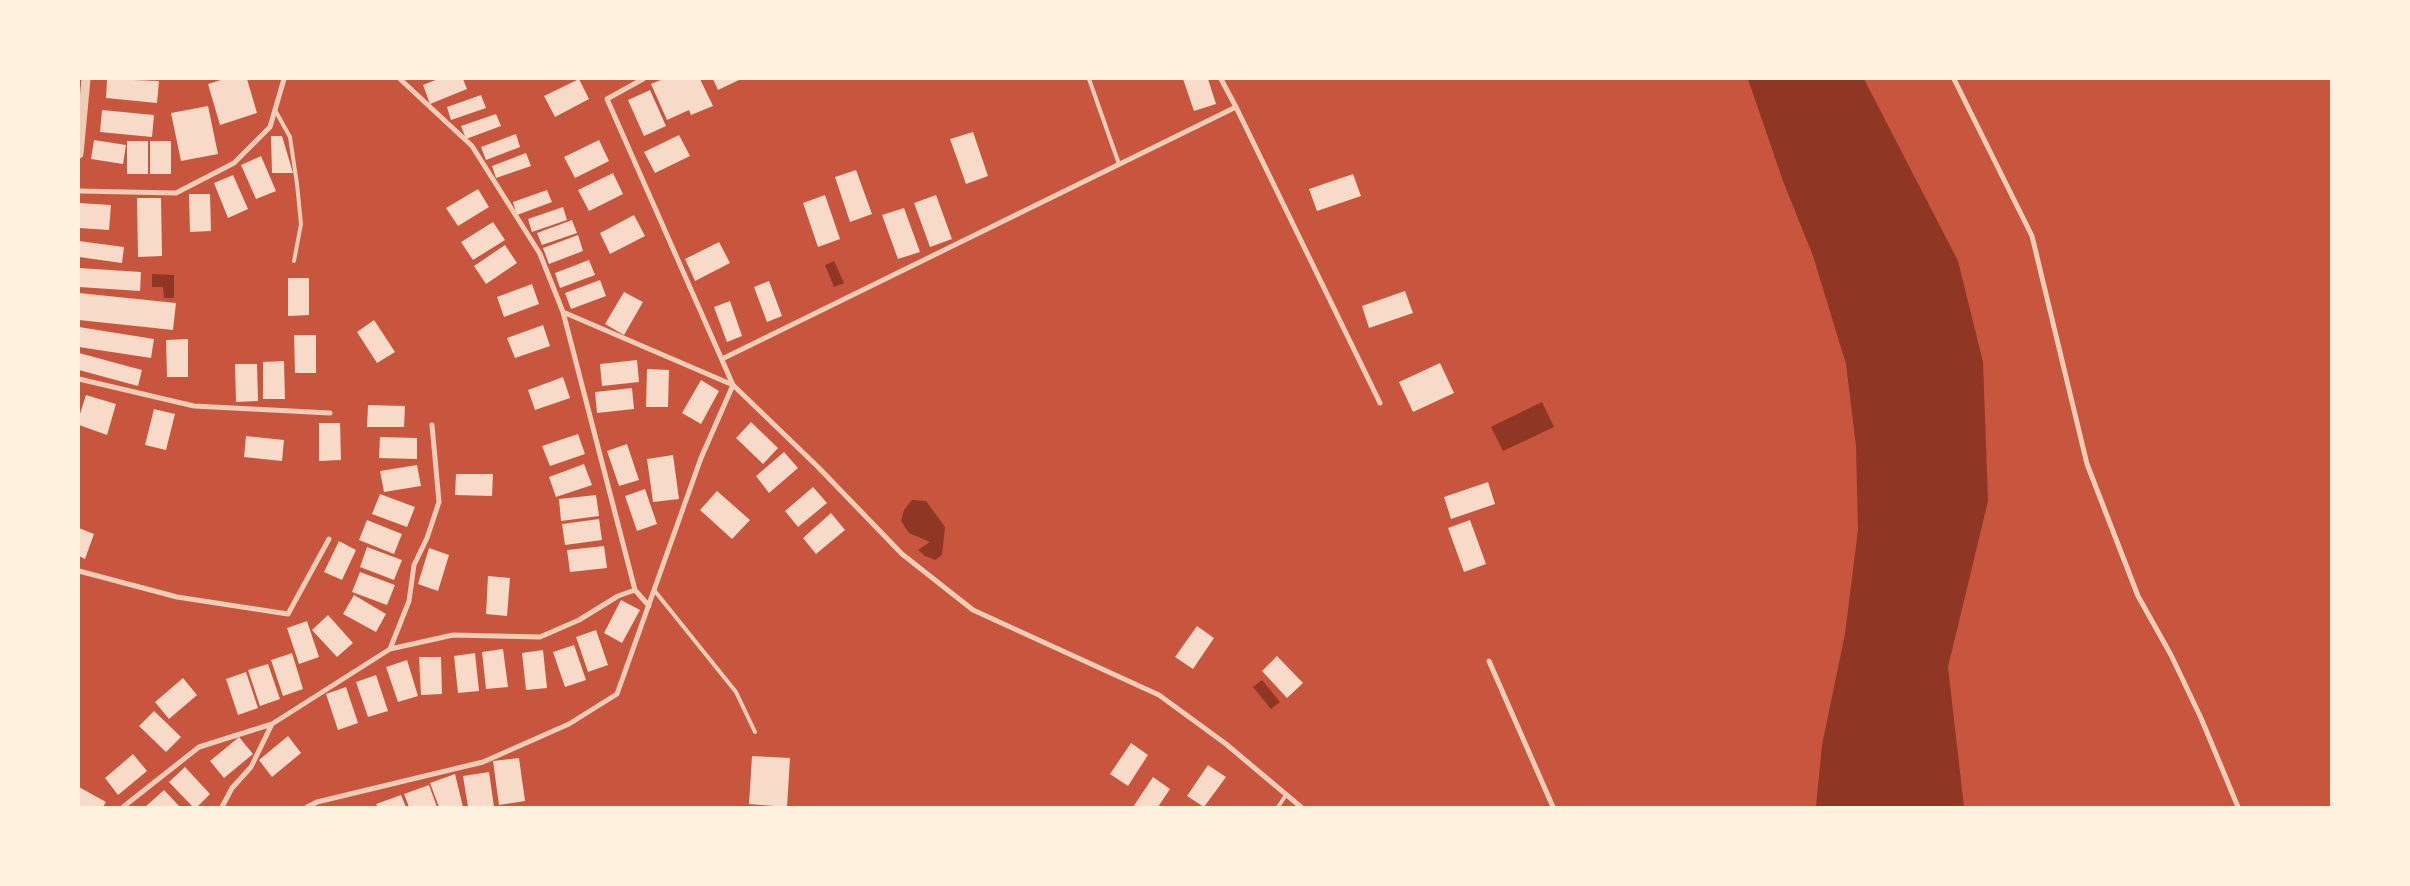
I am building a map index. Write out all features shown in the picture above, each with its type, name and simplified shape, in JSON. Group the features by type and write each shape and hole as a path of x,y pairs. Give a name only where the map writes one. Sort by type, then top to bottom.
{"street":[{"path":"79,154 86,79"},
{"path":"79,191 176,193 234,163 270,127 284,79"},
{"path":"400,79 472,146 540,254 563,312 636,590 649,606"},
{"path":"307,807 317,802 483,762 569,724 617,694 701,458 733,385 608,99 643,79"},
{"path":"1221,79 1236,106 1380,403"},
{"path":"1954,79 2032,236 2087,464 2138,596 2171,655 2201,718 2238,807"},
{"path":"722,359 1236,106"},
{"path":"563,312 733,385 818,467 902,554 973,610 1158,695 1226,744 1301,807"},
{"path":"79,379 194,406 330,413"},
{"path":"390,649 409,601 414,566 427,538 439,502 432,425"},
{"path":"79,571 177,598 288,614 329,539"},
{"path":"123,807 199,747 272,724 390,649 453,635 540,637 579,620 618,596 636,590"},
{"path":"1489,661 1553,807"},
{"path":"222,807 232,788 251,767 272,724"}],"lane":[{"path":"1089,79 1118,164"},
{"path":"275,110 290,137 297,184 301,224 294,261"},
{"path":"654,590 736,692 755,732"},
{"path":"1278,807 1286,795"}],"shaded area":[{"path":"1748,79 1864,79 1958,261 1983,362 1988,501 1948,667 1964,807 1816,807 1822,745 1845,634 1858,530 1856,446 1846,364 1813,256 1783,181"},
{"path":"834,261 844,283 834,287 825,265"},
{"path":"152,274 174,275 174,298 164,298 163,287 152,287"},
{"path":"1542,402 1554,427 1503,451 1491,427"},
{"path":"912,500 926,501 945,527 942,555 935,560 925,556 918,550 930,542 909,533 901,521 904,510"},
{"path":"1262,680 1280,702 1271,709 1253,687"}],"building":[{"path":"107,79 159,81 157,103 106,98"},
{"path":"224,79 247,79 257,113 220,125 208,84"},
{"path":"438,79 463,79 467,89 430,104 423,85"},
{"path":"579,79 589,99 555,117 544,96"},
{"path":"663,79 700,79 713,106 691,115 689,110 667,120 651,84"},
{"path":"713,79 739,79 739,80 718,90"},
{"path":"1183,79 1208,79 1216,104 1194,111"},
{"path":"650,90 666,126 644,136 628,100"},
{"path":"481,95 486,108 451,120 447,107"},
{"path":"208,106 218,154 181,161 171,113"},
{"path":"102,110 154,115 152,137 100,132"},
{"path":"496,114 501,126 466,139 461,126"},
{"path":"973,132 988,176 966,184 950,139"},
{"path":"516,134 520,147 486,160 481,147"},
{"path":"679,135 690,156 655,173 644,152"},
{"path":"271,136 282,136 293,173 272,173"},
{"path":"94,140 126,145 123,164 91,159"},
{"path":"599,140 609,161 575,178 564,157"},
{"path":"127,141 148,141 148,174 127,174"},
{"path":"150,141 171,141 171,174 150,174"},
{"path":"526,153 531,166 496,178 492,166"},
{"path":"261,156 276,191 256,199 241,165"},
{"path":"856,170 872,214 850,222 835,177"},
{"path":"613,173 623,194 589,211 578,190"},
{"path":"1353,174 1361,196 1317,211 1309,189"},
{"path":"233,175 248,209 228,218 214,183"},
{"path":"478,189 489,207 458,226 446,208"},
{"path":"547,190 552,202 517,215 513,202"},
{"path":"189,194 210,194 211,231 190,232"},
{"path":"825,195 840,239 818,247 803,203"},
{"path":"936,195 952,239 930,247 914,203"},
{"path":"137,198 161,198 162,256 138,257"},
{"path":"79,203 111,205 109,230 79,228"},
{"path":"563,207 567,220 532,232 528,219"},
{"path":"904,208 920,252 898,259 882,215"},
{"path":"634,215 645,236 610,254 600,233"},
{"path":"572,220 577,233 542,245 537,233"},
{"path":"493,222 505,240 473,260 461,242"},
{"path":"578,235 583,251 549,264 543,248"},
{"path":"79,241 124,247 122,263 79,257"},
{"path":"719,242 730,263 695,281 685,259"},
{"path":"505,245 517,263 486,284 474,266"},
{"path":"589,260 595,275 560,288 555,273"},
{"path":"79,268 141,272 140,291 79,287"},
{"path":"288,278 309,278 309,315 288,316"},
{"path":"600,280 606,296 571,309 565,293"},
{"path":"769,281 782,316 767,322 754,287"},
{"path":"532,284 539,304 504,317 497,297"},
{"path":"1405,291 1413,313 1369,328 1362,306"},
{"path":"624,292 643,302 624,335 605,324"},
{"path":"79,293 176,303 173,330 79,320"},
{"path":"730,301 742,336 727,342 714,307"},
{"path":"374,320 395,352 377,363 357,332"},
{"path":"543,325 550,346 515,358 507,338"},
{"path":"79,327 154,339 151,358 79,347"},
{"path":"294,335 316,335 316,373 295,373"},
{"path":"188,339 188,377 167,377 166,340"},
{"path":"79,353 142,370 138,386 79,370"},
{"path":"637,360 639,382 602,386 600,364"},
{"path":"284,361 285,399 263,399 263,362"},
{"path":"1440,363 1454,393 1413,412 1399,382"},
{"path":"235,364 257,364 258,401 236,402"},
{"path":"647,369 669,370 668,407 646,407"},
{"path":"563,377 570,398 535,410 528,390"},
{"path":"701,380 719,391 701,424 682,413"},
{"path":"632,388 634,409 597,413 595,392"},
{"path":"86,395 116,404 107,435 79,425 79,417"},
{"path":"368,405 405,406 404,427 367,427"},
{"path":"154,409 175,414 166,450 145,445"},
{"path":"751,422 778,448 763,464 736,438"},
{"path":"319,423 340,423 341,460 319,461"},
{"path":"578,434 585,454 550,466 542,446"},
{"path":"246,436 284,440 282,461 244,457"},
{"path":"380,437 417,438 417,459 379,458"},
{"path":"627,444 639,480 619,486 607,451"},
{"path":"784,452 798,468 769,493 756,476"},
{"path":"673,455 679,499 653,502 647,459"},
{"path":"584,464 592,485 556,497 549,477"},
{"path":"417,465 421,486 384,492 380,471"},
{"path":"456,474 493,474 492,496 455,495"},
{"path":"1488,482 1495,504 1451,519 1444,497"},
{"path":"813,487 827,503 798,527 785,511"},
{"path":"645,489 657,524 637,531 625,496"},
{"path":"717,491 750,520 732,539 700,510"},
{"path":"380,494 415,507 407,527 372,514"},
{"path":"596,495 599,516 561,521 559,499"},
{"path":"831,513 845,530 816,554 803,538"},
{"path":"599,519 602,540 565,545 562,524"},
{"path":"367,520 402,534 394,554 359,540"},
{"path":"1470,520 1486,564 1464,572 1448,528"},
{"path":"79,528 94,534 85,559 79,556"},
{"path":"339,541 356,550 342,580 324,572"},
{"path":"604,546 607,568 570,572 567,550"},
{"path":"367,547 402,560 394,580 360,567"},
{"path":"429,548 449,555 438,591 418,584"},
{"path":"360,572 395,585 387,605 352,592"},
{"path":"488,576 510,578 507,616 486,614"},
{"path":"354,595 386,614 376,632 343,614"},
{"path":"621,600 640,610 622,643 604,633"},
{"path":"328,615 353,643 337,657 312,630"},
{"path":"307,621 319,657 299,664 287,628"},
{"path":"1197,626 1214,638 1193,669 1175,657"},
{"path":"596,630 608,665 588,672 576,637"},
{"path":"574,645 586,680 565,687 553,652"},
{"path":"503,649 508,687 486,689 482,652"},
{"path":"543,650 547,688 526,690 522,653"},
{"path":"292,653 303,689 283,696 271,660"},
{"path":"475,653 479,691 458,693 454,656"},
{"path":"1277,656 1303,683 1287,698 1262,671"},
{"path":"419,657 441,657 442,694 421,695"},
{"path":"407,660 418,696 398,702 386,667"},
{"path":"268,664 280,699 260,706 248,670"},
{"path":"246,672 258,708 238,715 226,679"},
{"path":"376,675 388,711 368,717 356,682"},
{"path":"183,678 197,695 169,719 155,702"},
{"path":"346,687 358,723 338,730 326,694"},
{"path":"154,711 181,737 166,752 139,726"},
{"path":"288,736 301,753 272,777 259,760"},
{"path":"239,737 253,754 224,778 210,761"},
{"path":"1131,743 1148,755 1128,786 1110,774"},
{"path":"133,754 147,771 118,795 105,778"},
{"path":"752,756 790,758 787,807 749,804"},
{"path":"519,758 525,801 499,805 493,761"},
{"path":"1208,765 1226,777 1204,807 1187,796"},
{"path":"185,767 210,794 197,807 193,807 169,782"},
{"path":"489,772 494,807 468,807 463,776"},
{"path":"455,774 463,807 439,807 430,783"},
{"path":"1153,777 1170,789 1158,807 1133,807"},
{"path":"429,785 437,807 409,807 404,794"},
{"path":"79,787 106,802 103,807 79,807"},
{"path":"164,790 180,807 145,807"},
{"path":"401,795 406,807 378,807 376,804"}]}
